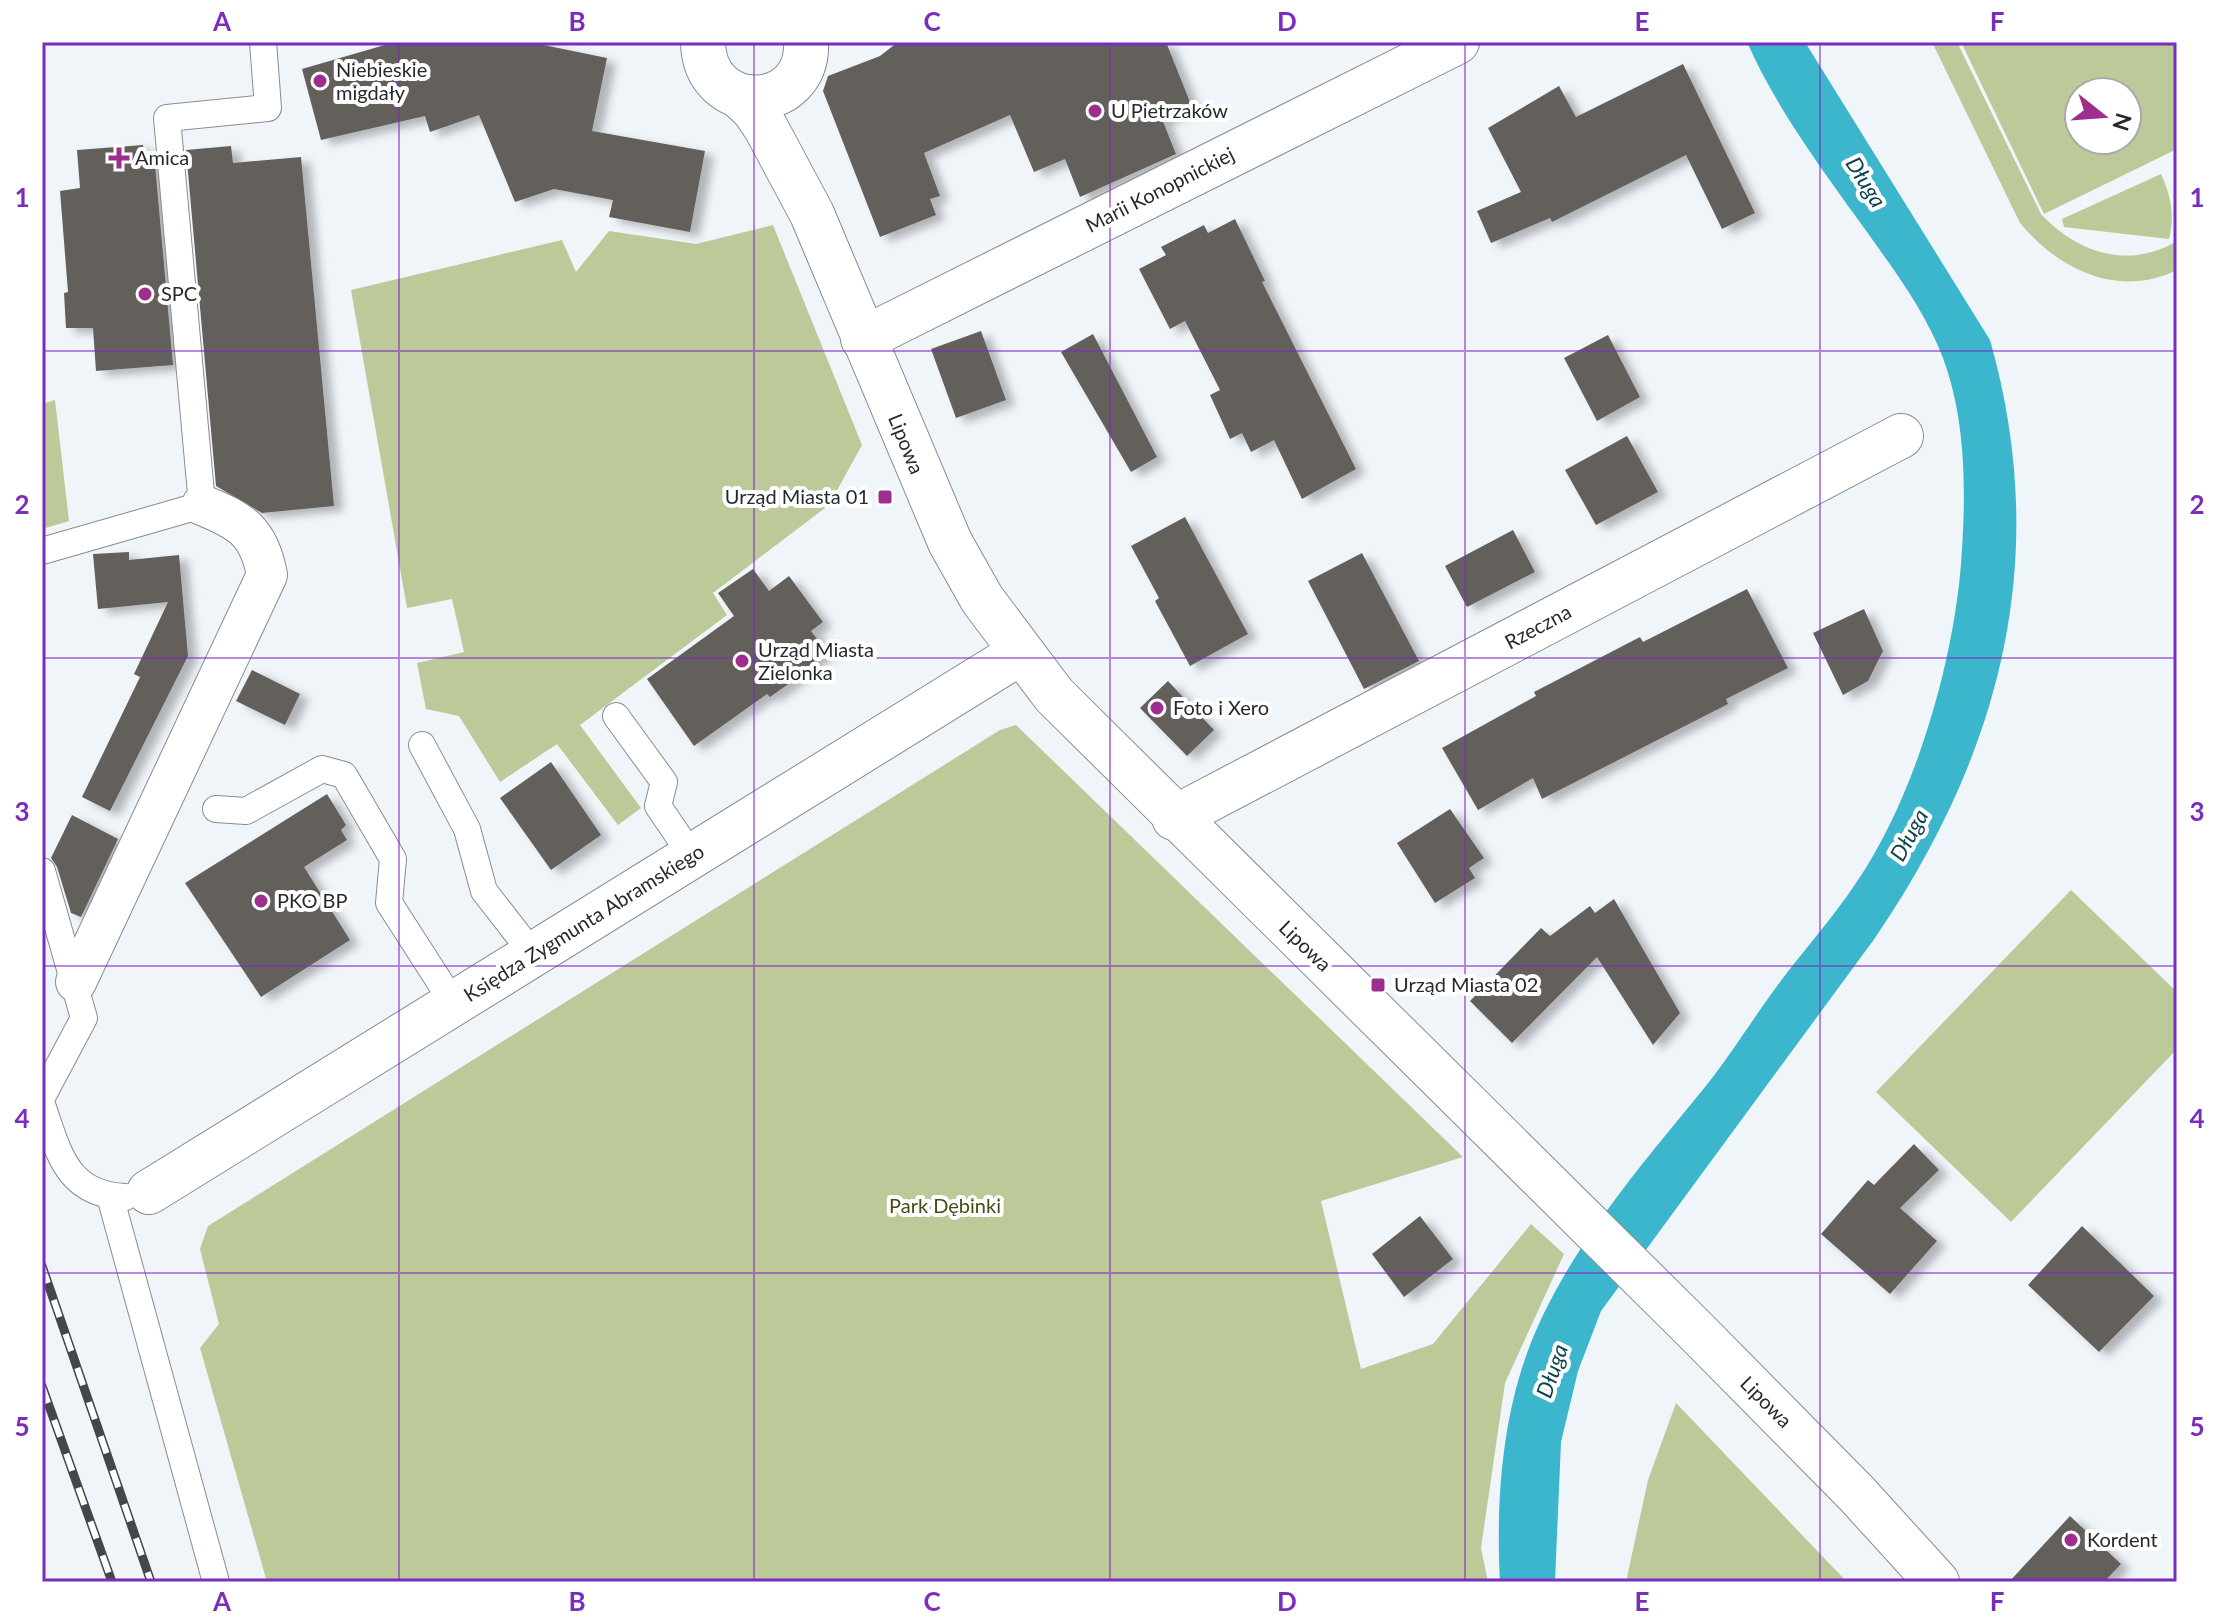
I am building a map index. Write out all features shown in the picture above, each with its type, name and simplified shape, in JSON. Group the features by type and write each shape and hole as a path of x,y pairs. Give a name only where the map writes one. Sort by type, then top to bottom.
{"street":[{"name":"Marii Konopnickiej","path":"863,339 1457,42"},
{"name":"Lipowa","path":"697,46 715,81 739,96 766,128 812,214 950,542 982,599 1020,653 1080,724 1673,1308 1857,1494 1937,1582"},
{"path":"739,96 767,97 805,57"},
{"name":"Lipowa","path":"805,57 791,120 812,214"},
{"name":"Rzeczna","path":"1174,818 1901,436"},
{"path":"76,982 267,575 262,551 251,533 231,516 202,505"},
{"name":"Księdza Zygmunta Abramskiego","path":"129,1194 454,1004 1020,653"}],"lane":[{"path":"42,551 202,505 167,118 268,108 263,42"},
{"path":"616,716 664,782 658,806 692,856"},
{"path":"422,745 467,829 484,891 533,954"},
{"path":"216,809 246,811 322,769 344,775 393,859 389,903 454,1004"},
{"path":"42,871 84,1018 42,1097"},
{"path":"42,1105 61,1159 77,1181 94,1193 129,1194 216,1582"}],"green space":[{"path":"1932,42 1957,42 2041,214 2055,228 2087,247 2122,255 2159,250 2177,241 2177,270 2155,278 2111,280 2071,266 2035,239 2020,223"},
{"path":"1961,42 2175,42 2177,149 2044,214"},
{"path":"2161,174 2171,206 2169,239 2064,227 2062,219"},
{"path":"773,225 862,445 829,505 713,593 727,615 580,725 641,808 618,825 557,744 500,782 459,716 426,709 417,663 464,652 452,599 407,608 351,290 562,240 576,272 609,231 696,244"},
{"path":"55,400 69,521 42,529 42,404"},
{"name":"Park Dębinki","path":"1016,725 1463,1157 1321,1201 1361,1369 1433,1344 1531,1224 1564,1254 1505,1383 1481,1548 1488,1582 267,1582 200,1348 219,1324 200,1249 208,1226 1000,730"},
{"path":"2071,890 2177,992 2177,1049 2011,1222 1876,1092"},
{"path":"1676,1403 1847,1582 1626,1582 1648,1480"}],"water":[{"name":"Długa","path":"1747,42 1805,42 1990,340 2008,421 2016,499 2014,576 2003,651 1983,725 1955,797 1919,868 1875,938 1601,1311 1578,1371 1561,1442 1555,1582 1500,1582 1499,1526 1505,1441 1517,1385 1539,1323 1557,1287 1601,1218 1721,1066 1777,986 1847,896 1877,849 1913,772 1927,730 1940,687 1957,603 1963,538 1963,460 1957,408 1943,358 1928,324 1909,293 1802,140 1772,92"}],"building":[{"path":"395,42 529,42 607,58 592,131 705,151 690,232 609,217 613,200 554,189 515,202 479,115 430,132 425,116 321,140 302,69"},
{"path":"898,42 1166,42 1192,107 1162,119 1176,154 1080,197 1065,159 1034,172 1010,115 924,153 940,196 930,199 936,215 880,237 823,91 828,76 880,56"},
{"path":"1683,64 1755,213 1722,229 1686,155 1552,222 1550,218 1491,243 1477,211 1521,192 1488,128 1559,86 1576,117"},
{"path":"143,145 144,154 154,153 173,365 96,371 93,328 66,328 64,293 68,292 60,191 80,188 77,150"},
{"path":"231,146 233,163 301,157 334,506 262,513 216,486 186,150"},
{"path":"1235,219 1265,281 1262,282 1356,469 1302,499 1274,440 1251,452 1242,433 1230,439 1210,395 1220,390 1185,321 1170,329 1139,269 1166,255 1161,247 1204,225 1208,233"},
{"path":"981,331 1006,400 956,418 931,349"},
{"path":"1093,334 1157,457 1131,472 1061,352"},
{"path":"1608,335 1640,397 1597,421 1564,358"},
{"path":"1627,436 1658,492 1596,525 1565,470"},
{"path":"1185,517 1248,634 1190,666 1155,601 1159,598 1131,546"},
{"path":"1513,530 1535,572 1467,607 1445,566"},
{"path":"129,552 129,560 179,555 188,656 110,811 82,797 140,677 134,674 168,602 98,609 93,554"},
{"path":"1362,553 1419,661 1364,689 1308,581"},
{"name":"Urząd Miasta Zielonka","path":"753,569 769,591 789,576 823,622 811,631 826,651 787,685 770,697 767,694 694,746 647,679 734,616 718,593"},
{"path":"1747,589 1788,668 1726,699 1728,704 1542,799 1533,778 1478,810 1442,748 1536,696 1534,692 1640,637 1643,642"},
{"path":"1864,609 1883,651 1868,681 1843,695 1813,633"},
{"path":"252,670 300,694 285,725 236,701"},
{"path":"1168,681 1214,730 1187,756 1140,708"},
{"path":"551,762 601,835 551,870 500,798"},
{"name":"PKO BP","path":"327,794 346,825 341,830 347,840 304,867 350,940 261,997 185,883"},
{"path":"1450,809 1484,858 1469,868 1475,878 1435,903 1397,843"},
{"path":"72,815 118,839 81,917 71,913 57,867 51,858"},
{"path":"1614,899 1680,1013 1653,1045 1597,957 1512,1043 1470,1001 1541,928 1550,936 1590,906 1595,913"},
{"path":"1914,1144 1939,1170 1900,1208 1937,1241 1890,1294 1821,1234 1868,1180 1874,1185"},
{"path":"1420,1216 1453,1259 1404,1297 1372,1254"},
{"path":"2082,1226 2154,1296 2099,1352 2028,1285"},
{"name":"Kordent","path":"2070,1516 2121,1564 2104,1582 2009,1582"}],"railway":[{"path":"42,1266 151,1582"},
{"path":"42,1386 112,1582"}],"place":[{"name":"Niebieskie migdały","path":"320,81"},
{"name":"U Pietrzaków","path":"1095,111"},
{"name":"Amica","path":"119,158"},
{"name":"SPC","path":"145,294"},
{"name":"Urząd Miasta 01","path":"885,497"},
{"name":"Urząd Miasta Zielonka","path":"742,661"},
{"name":"Foto i Xero","path":"1157,708"},
{"name":"PKO BP","path":"261,901"},
{"name":"Urząd Miasta 02","path":"1378,985"},
{"name":"Kordent","path":"2071,1540"}]}
